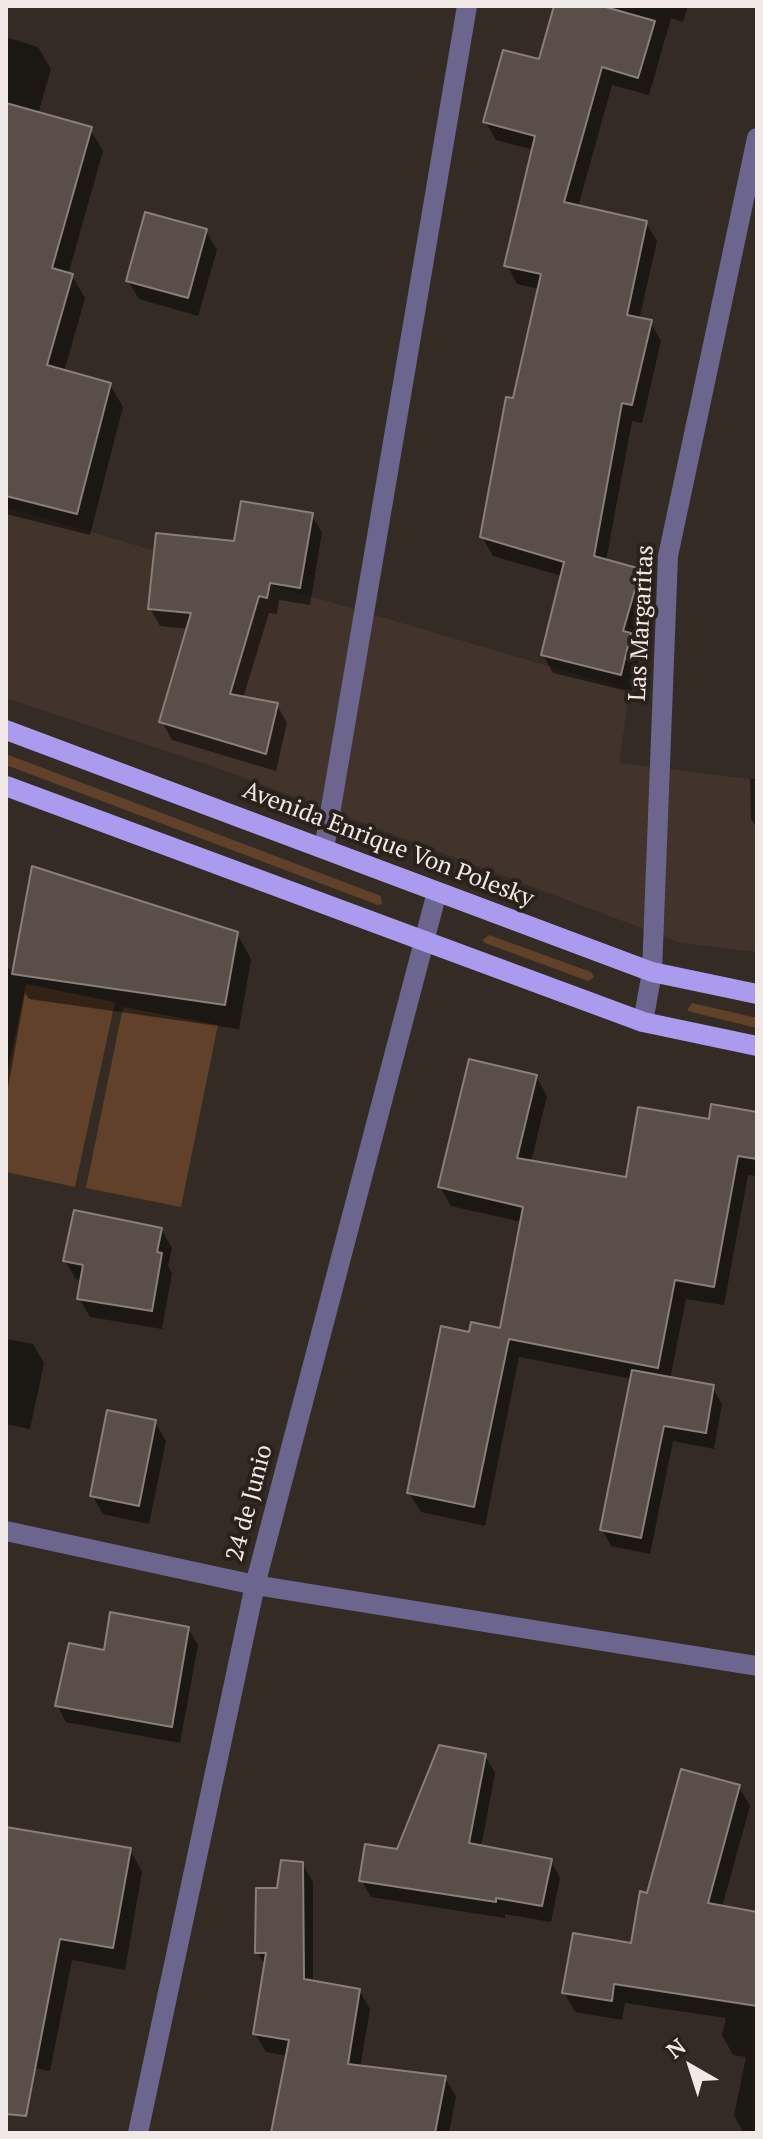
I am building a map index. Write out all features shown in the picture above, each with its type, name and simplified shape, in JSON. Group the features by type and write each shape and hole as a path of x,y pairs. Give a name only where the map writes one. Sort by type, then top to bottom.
{"main road":[{"name":"Avenida Enrique Von Polesky","path":"6,730 652,972 757,994"},
{"path":"6,786 643,1022 757,1046"}],"street":[{"path":"324,849 467,6"},
{"name":"Las Margaritas","path":"643,1022 652,972 668,556 757,138"},
{"name":"24 de Junio","path":"138,2133 255,1585 437,892"},
{"path":"6,1531 255,1585 757,1666"}],"shaded area":[{"path":"6,507 630,690 619,763 757,780 757,952 681,943 212,766 6,698"},
{"path":"6,754 381,896 382,904 6,765"},
{"path":"489,935 591,972 594,977 588,981 485,943 482,940"},
{"path":"26,984 115,1002 75,1187 6,1172 6,1079"},
{"path":"692,1003 757,1018 757,1028 691,1012 687,1010"},
{"path":"123,1007 218,1025 181,1207 86,1188"}],"building":[{"path":"554,6 602,6 655,21 638,78 602,67 564,202 647,221 627,315 652,320 632,405 622,403 594,556 641,569 623,631 631,633 621,675 541,655 564,562 480,537 506,397 513,398 541,274 504,266 535,136 483,122 503,50 539,59"},
{"path":"6,103 92,127 52,268 73,274 47,365 111,383 77,514 6,496"},
{"path":"145,212 207,229 188,298 126,281"},
{"path":"241,501 313,513 300,588 270,583 267,598 259,596 230,694 278,703 266,754 159,722 191,613 148,609 156,533 234,541"},
{"path":"32,866 238,932 225,1005 12,974"},
{"path":"469,1059 537,1075 517,1158 626,1177 638,1107 709,1119 711,1104 757,1112 757,1159 738,1156 714,1287 675,1280 658,1368 509,1339 474,1507 407,1493 441,1326 469,1332 471,1322 500,1328 523,1207 438,1187"},
{"path":"74,1210 162,1228 157,1252 162,1253 152,1311 77,1299 83,1265 63,1261"},
{"path":"632,1370 714,1385 706,1433 664,1426 641,1538 600,1530"},
{"path":"107,1410 156,1420 139,1506 90,1496"},
{"path":"110,1612 189,1627 172,1727 55,1706 69,1643 104,1650"},
{"path":"439,1745 486,1754 469,1843 552,1859 542,1906 359,1881 365,1844 397,1849"},
{"path":"681,1769 740,1785 708,1903 757,1912 757,2006 614,1984 612,2001 562,1993 573,1933 631,1943 640,1891 647,1893"},
{"path":"6,1827 131,1848 113,1948 60,1939 26,2116 6,2114"},
{"path":"281,1860 303,1862 304,1979 360,1989 348,2064 446,2076 435,2133 271,2133 289,2040 253,2034 266,1953 255,1953 256,1888 277,1888"}]}
